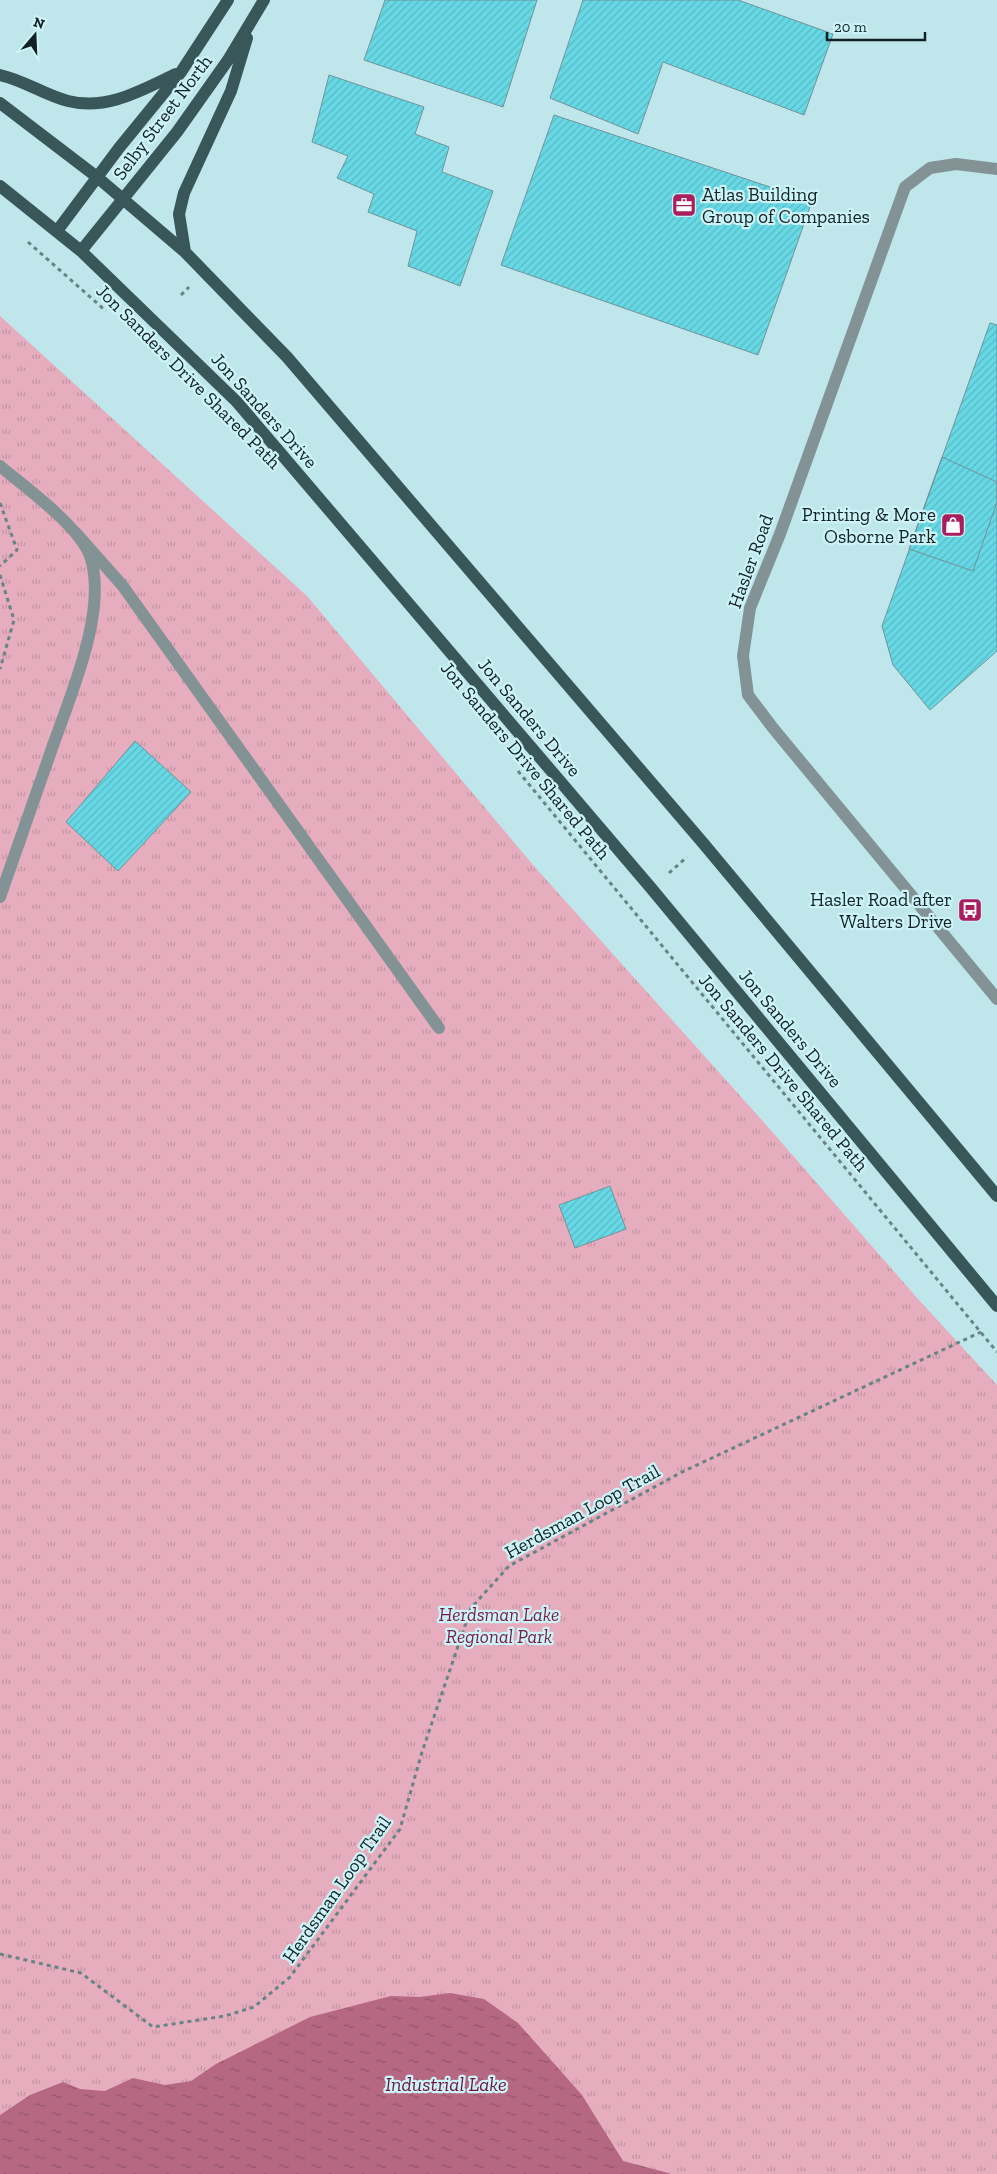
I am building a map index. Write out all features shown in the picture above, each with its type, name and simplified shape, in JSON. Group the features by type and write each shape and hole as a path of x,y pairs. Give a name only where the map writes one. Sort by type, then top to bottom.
{"main road":[{"name":"Selby Street North","path":"57,231 97,177 181,72 228,0"},
{"name":"Selby Street North","path":"81,251 177,132 228,60 264,0"},
{"path":"185,252 179,214 184,193 231,91 254,17"},
{"path":"0,75 16,78 68,101 102,103 127,97 181,72"},
{"path":"0,103 97,177 185,252 287,357 703,843 997,1196"},
{"name":"Jon Sanders Drive","path":"0,186 81,251 237,402 657,896 997,1306"}],"street":[{"name":"Hasler Road","path":"997,169 956,164 930,168 905,187 780,534 750,608 743,656 748,695 773,728 997,999"},
{"path":"0,466 75,532 122,585 439,1028"},
{"path":"0,897 84,653 92,618 93,570 90,555 75,532"}],"path":[{"name":"Jon Sanders Drive Shared Path","path":"22,236 108,313"},
{"path":"0,503 17,550 0,566"},
{"path":"0,575 14,620 0,669"},
{"name":"Jon Sanders Drive Shared Path","path":"516,770 997,1352"},
{"path":"663,878 688,856"},
{"name":"Herdsman Loop Trail","path":"0,1954 81,1973 153,2027 225,2016 254,2006 290,1977 400,1829 422,1752 471,1608 508,1566 682,1472 982,1332"}],"green space":[{"name":"Herdsman Lake Regional Park","path":"0,316 307,596 533,865 760,1118 918,1299 997,1385 997,2174 0,2174"}],"water":[{"name":"Industrial Lake","path":"450,1993 484,1999 518,2023 582,2095 623,2161 672,2174 0,2174 0,2115 30,2095 63,2082 80,2089 105,2091 133,2078 165,2085 191,2081 216,2064 310,2017 391,1996 419,1997"}],"building":[{"path":"385,0 537,0 503,107 364,60"},
{"path":"583,0 738,0 833,34 804,115 663,62 638,134 550,98"},
{"path":"329,75 424,107 415,134 449,147 442,172 493,191 460,286 408,266 417,231 368,212 374,194 337,178 348,156 312,142"},
{"path":"554,115 812,201 758,355 501,265"},
{"path":"990,323 997,325 997,651 930,710 893,665 882,626"},
{"name":"Printing & More Osborne Park","path":"942,457 997,482 997,502 973,571 909,549"},
{"path":"135,741 191,792 118,871 66,822"},
{"path":"610,1186 626,1229 575,1248 559,1205"}],"place":[{"name":"Atlas Building Group of Companies","path":"684,205"},
{"name":"Printing & More Osborne Park","path":"953,525"},
{"name":"Hasler Road after Walters Drive","path":"970,910"}]}
